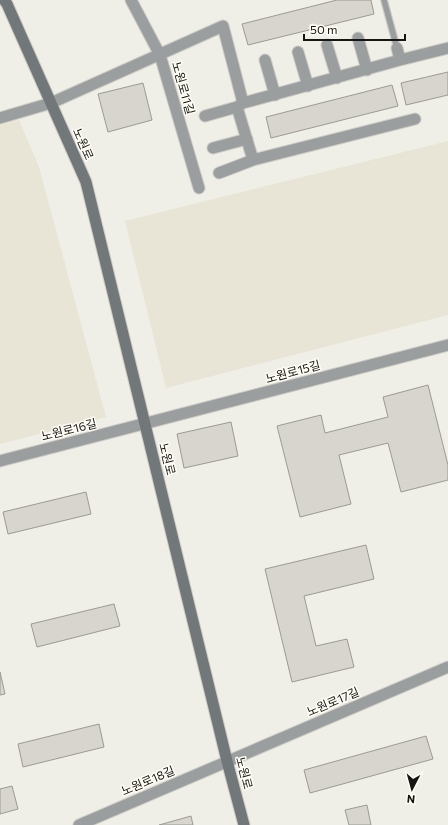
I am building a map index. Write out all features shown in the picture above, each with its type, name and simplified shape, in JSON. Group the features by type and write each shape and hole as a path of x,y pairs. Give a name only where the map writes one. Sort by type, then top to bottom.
{"main road":[{"name":"노원로","path":"4,0 86,182 227,761 244,825"}],"street":[{"name":"노원로11길","path":"131,0 160,55 199,188"},
{"path":"0,118 51,103 223,26 247,139 253,160"},
{"path":"358,38 367,70"},
{"path":"327,45 337,78"},
{"path":"397,48 400,60"},
{"path":"205,116 400,60 448,48"},
{"path":"298,52 308,86"},
{"path":"265,60 275,95"},
{"path":"219,173 253,160 415,119"},
{"path":"213,148 247,139"},
{"name":"노원로15길","path":"145,424 448,345"},
{"name":"노원로16길","path":"0,460 145,424"},
{"name":"노원로17길","path":"227,761 448,667"},
{"name":"노원로18길","path":"79,825 227,761"}],"lane":[{"path":"384,0 397,48"}],"shaded area":[{"path":"19,120 39,167 106,417 0,444 0,125"},
{"path":"448,141 448,315 166,388 125,221"}],"building":[{"path":"337,0 371,0 374,14 248,45 242,24"},
{"path":"448,72 448,95 406,105 401,83"},
{"path":"143,83 152,120 108,132 98,94"},
{"path":"392,85 398,106 271,138 266,117"},
{"path":"428,385 448,465 448,480 401,492 388,443 339,455 351,504 300,517 277,426 321,415 325,433 388,417 383,397"},
{"path":"231,422 238,456 184,468 177,434"},
{"path":"86,492 91,514 8,534 3,512"},
{"path":"366,545 374,579 304,596 316,646 347,639 354,667 292,682 265,569"},
{"path":"114,604 120,626 37,647 31,624"},
{"path":"0,672 5,694 0,695"},
{"path":"99,724 104,747 23,767 18,744"},
{"path":"426,736 433,759 310,793 304,770"},
{"path":"12,786 18,809 0,814 0,789"},
{"path":"367,805 371,825 349,825 345,810"},
{"path":"191,816 193,825 159,825"}]}
